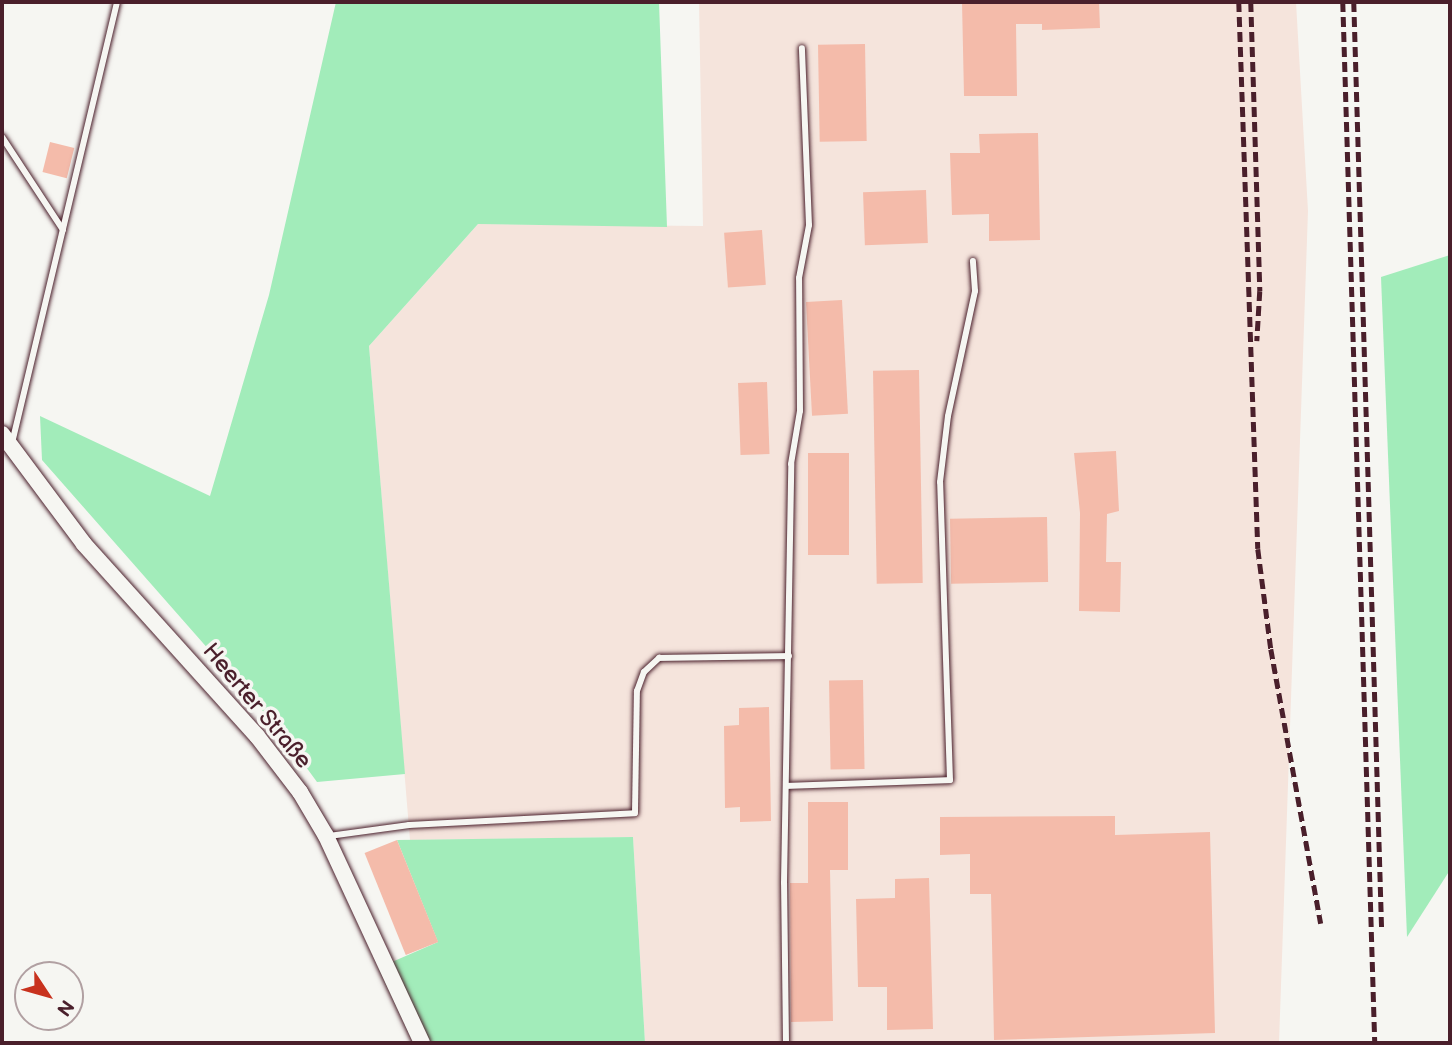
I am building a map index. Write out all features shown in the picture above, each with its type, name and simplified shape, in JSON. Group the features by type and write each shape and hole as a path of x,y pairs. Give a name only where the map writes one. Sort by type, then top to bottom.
{"main road":[{"name":"Heerter Straße","path":"6,441 84,544 257,736 326,836 422,1043"}],"lane":[{"path":"6,441 63,230 117,2"},
{"path":"786,1043 784,883 788,786 791,464 800,411 799,278 809,225 802,48"},
{"path":"2,137 63,230"},
{"path":"788,786 950,780 940,482 948,416 969,330 973,261"},
{"path":"326,836 409,825 635,813 637,691 644,672 659,658 789,656"}],"shaded area":[{"path":"699,2 1296,2 1308,211 1279,1043 645,1043 633,837 410,840 369,346 478,224 703,226"}],"green space":[{"path":"336,2 659,2 667,227 478,224 369,346 405,774 317,782 276,726 42,460 40,416 210,496 269,295"},
{"path":"1450,255 1450,870 1407,937 1381,277"},
{"path":"633,837 645,1043 413,1043 378,968 438,942 397,840"}],"building":[{"path":"962,2 1099,2 1100,28 1042,30 1042,24 1016,24 1017,96 964,96"},
{"path":"865,44 867,141 820,142 818,45"},
{"path":"1038,133 1040,240 989,241 989,214 952,215 950,153 980,153 979,134"},
{"path":"50,142 74,148 67,178 43,172"},
{"path":"926,190 928,243 865,245 863,192"},
{"path":"762,230 766,285 728,288 724,233"},
{"path":"842,300 848,414 812,416 806,302"},
{"path":"919,370 923,583 877,584 873,371"},
{"path":"767,382 770,454 741,455 738,383"},
{"path":"1116,451 1119,511 1107,514 1106,562 1121,562 1120,612 1079,611 1080,513 1074,453"},
{"path":"808,453 849,453 849,555 808,555"},
{"path":"1047,517 1048,582 951,584 950,519"},
{"path":"863,680 865,769 831,770 829,681"},
{"path":"769,707 771,821 740,822 740,807 725,808 724,726 739,725 739,708"},
{"path":"808,802 848,802 848,870 830,870 833,1021 791,1022 790,883 808,883"},
{"path":"1115,816 1115,835 1210,832 1215,1033 994,1040 991,894 970,894 970,854 940,855 940,817"},
{"path":"397,840 438,942 406,955 365,853"},
{"path":"929,878 933,1029 887,1030 887,987 858,987 856,899 895,898 895,879"}],"railway":[{"path":"1239,2 1258,549 1271,649 1321,923"},
{"path":"1251,2 1260,291 1257,341"},
{"path":"1343,2 1375,1043"},
{"path":"1354,2 1382,932"}]}
